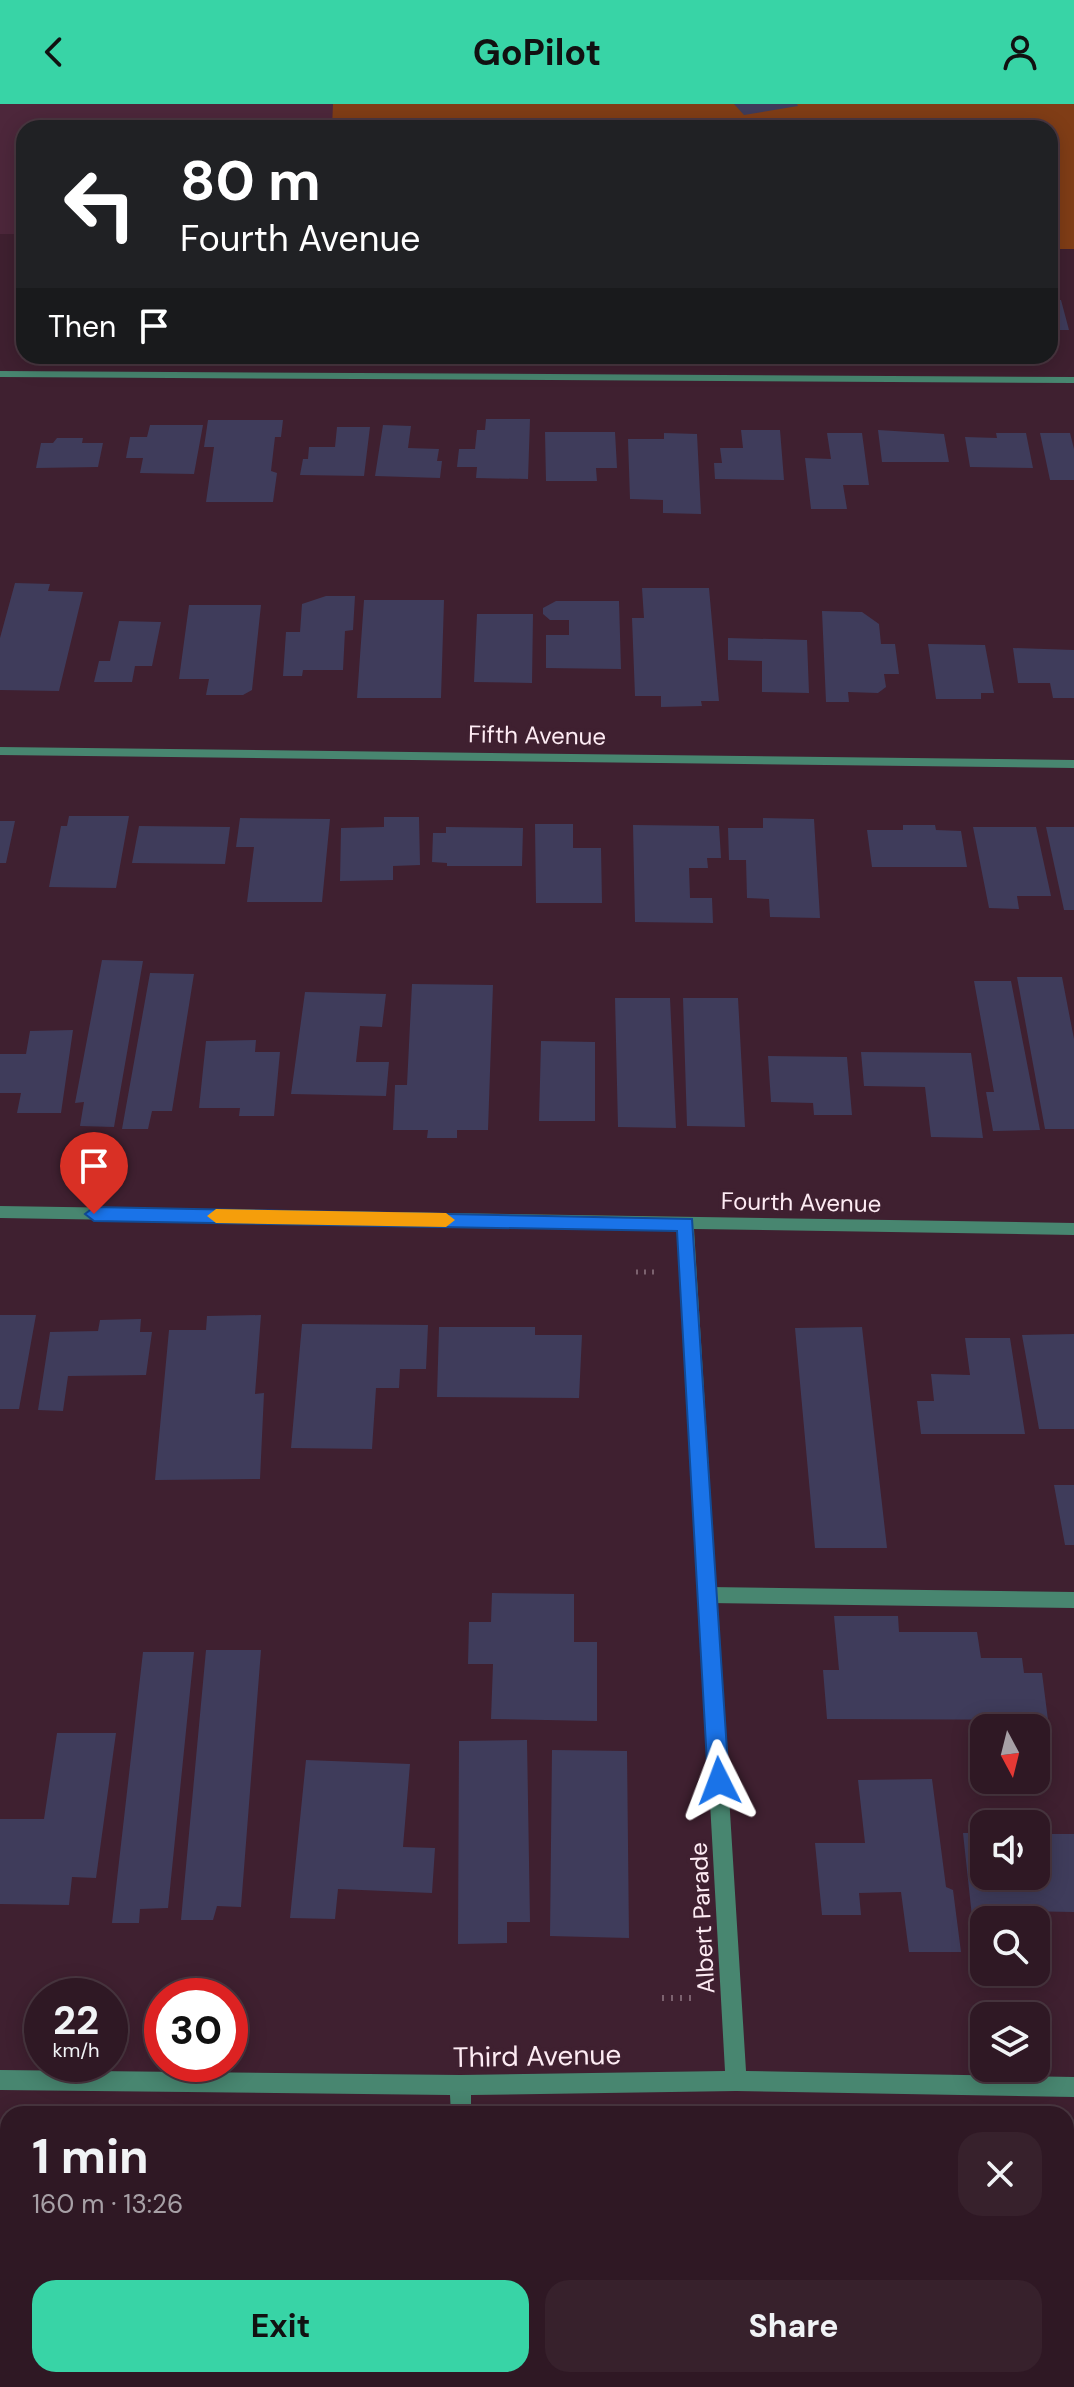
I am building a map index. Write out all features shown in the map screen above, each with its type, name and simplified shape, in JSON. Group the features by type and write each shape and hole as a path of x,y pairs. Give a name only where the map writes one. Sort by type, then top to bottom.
{"street":[{"path":"0,374 1074,380"},
{"name":"Fifth Avenue","path":"0,751 1074,764"},
{"name":"Fourth Avenue","path":"0,1212 1074,1229"},
{"name":"Albert Parade","path":"686,1224 736,2081"},
{"path":"708,1595 1074,1600"},
{"name":"Third Avenue","path":"0,2080 460,2085 736,2081 1074,2087"},
{"path":"460,2085 461,2106"}],"shaded area":[{"path":"0,104 780,104 783,120 16,120 16,234 0,234"},
{"path":"333,104 1074,104 1074,249 1058,249 1058,120 332,120"}],"building":[{"path":"734,104 797,104 798,106 744,115"},
{"path":"1058,300 1061,300 1069,330 1058,330"},
{"path":"486,419 530,419 528,479 476,478 477,467 457,467 459,449 475,449 477,430 485,430"},
{"path":"208,420 283,420 281,437 275,437 271,471 277,473 273,502 206,502 214,447 204,447"},
{"path":"150,425 203,425 194,474 140,473 143,458 126,458 130,437 147,437"},
{"path":"383,425 411,426 408,448 439,449 437,461 442,461 440,478 375,476"},
{"path":"337,427 370,427 364,476 300,475 303,459 308,459 309,447 335,447"},
{"path":"741,430 780,430 784,480 715,479 714,463 722,463 720,448 743,448"},
{"path":"878,430 944,434 949,462 882,462"},
{"path":"545,432 615,432 617,468 596,468 597,481 546,481"},
{"path":"664,433 697,434 701,514 663,513 663,500 630,499 628,439 664,439"},
{"path":"827,433 862,433 869,485 843,485 847,509 811,509 805,458 831,459"},
{"path":"996,433 1026,433 1033,468 970,467 965,437 997,438"},
{"path":"1040,433 1070,433 1074,449 1074,480 1050,480"},
{"path":"57,438 83,438 82,443 103,443 98,467 36,468 41,443 53,443"},
{"path":"15,583 50,584 48,591 83,592 59,691 0,690 0,638"},
{"path":"642,588 709,588 719,701 701,701 702,706 661,707 661,696 635,696 632,618 644,618"},
{"path":"326,596 355,596 353,630 345,631 343,670 303,670 302,676 283,676 286,632 300,632 302,604"},
{"path":"364,600 444,600 441,698 357,698"},
{"path":"556,601 619,601 621,669 546,668 546,635 569,635 569,620 550,620 543,614 543,608"},
{"path":"189,605 261,605 252,690 243,695 206,695 209,679 179,679"},
{"path":"822,611 862,612 879,624 881,644 895,644 899,674 884,674 886,687 878,693 848,692 849,702 826,702"},
{"path":"477,614 533,614 532,683 474,682"},
{"path":"119,621 161,622 152,666 135,666 132,682 94,682 99,661 110,661"},
{"path":"728,638 807,640 809,693 762,692 762,661 728,660"},
{"path":"928,644 985,645 994,693 981,693 981,699 936,699"},
{"path":"1013,648 1074,650 1074,698 1053,698 1050,683 1018,683"},
{"path":"69,816 129,816 116,888 49,887 61,826 67,826"},
{"path":"384,817 419,817 420,865 393,866 393,880 340,881 341,828 384,827"},
{"path":"240,818 330,819 322,902 247,902 254,847 236,847"},
{"path":"763,818 814,819 820,918 770,917 769,899 747,898 746,860 729,860 728,828 763,828"},
{"path":"0,821 15,821 6,863 0,863"},
{"path":"535,824 573,824 573,848 601,848 602,903 536,903"},
{"path":"633,825 719,826 721,858 707,858 708,868 689,868 690,898 712,898 713,923 635,922"},
{"path":"903,825 935,825 936,830 961,831 967,867 872,867 867,830 903,830"},
{"path":"139,826 230,827 225,864 132,863"},
{"path":"446,827 523,828 522,866 447,866 447,863 432,862 433,833 446,833"},
{"path":"973,827 1036,827 1051,896 1017,896 1019,909 989,908"},
{"path":"1046,827 1074,827 1074,910 1064,910"},
{"path":"102,960 143,961 114,1127 80,1126 84,1102 75,1103"},
{"path":"150,973 194,974 172,1111 152,1111 148,1129 122,1129"},
{"path":"1017,977 1062,977 1074,1039 1074,1129 1045,1129"},
{"path":"974,981 1011,981 1040,1130 993,1131 986,1092 994,1092"},
{"path":"412,984 493,985 488,1130 457,1130 457,1138 427,1138 428,1130 393,1130 395,1085 407,1085"},
{"path":"305,992 386,994 382,1027 360,1026 356,1062 389,1062 386,1096 291,1094"},
{"path":"615,998 670,998 676,1128 618,1127"},
{"path":"683,998 738,998 745,1127 687,1126"},
{"path":"73,1030 61,1113 17,1113 21,1093 0,1093 0,1054 26,1054 30,1031"},
{"path":"256,1040 255,1052 280,1052 274,1116 239,1116 240,1108 199,1108 206,1041"},
{"path":"541,1041 595,1042 595,1121 539,1121"},
{"path":"861,1052 971,1053 983,1138 931,1137 925,1087 864,1086"},
{"path":"768,1056 847,1057 852,1115 814,1115 813,1103 771,1102"},
{"path":"0,1315 36,1315 19,1409 0,1409"},
{"path":"261,1315 255,1394 264,1393 260,1479 155,1480 169,1330 206,1330 207,1316"},
{"path":"141,1319 140,1332 152,1332 146,1375 68,1376 63,1411 38,1410 50,1332 98,1331 100,1320"},
{"path":"302,1324 428,1325 426,1369 400,1369 399,1388 376,1388 372,1449 291,1448"},
{"path":"439,1327 535,1327 535,1335 582,1335 579,1398 437,1397"},
{"path":"862,1327 887,1548 815,1548 795,1328"},
{"path":"1074,1334 1074,1429 1039,1429 1022,1335"},
{"path":"965,1338 1010,1338 1025,1434 921,1434 917,1401 934,1401 931,1374 970,1375"},
{"path":"1054,1485 1074,1485 1074,1545 1065,1545"},
{"path":"492,1593 574,1594 574,1642 597,1642 597,1721 491,1719 493,1664 468,1664 469,1622 491,1622"},
{"path":"834,1616 898,1616 899,1632 977,1632 981,1658 1022,1658 1024,1673 1042,1673 1047,1714 970,1714 970,1720 827,1719 823,1670 839,1670"},
{"path":"206,1650 261,1650 241,1907 217,1906 213,1920 181,1920"},
{"path":"143,1652 194,1652 168,1908 140,1909 139,1923 112,1923"},
{"path":"57,1733 116,1733 96,1878 72,1877 69,1905 0,1904 0,1819 44,1819"},
{"path":"527,1740 530,1922 507,1922 507,1943 458,1944 459,1741"},
{"path":"552,1750 627,1751 629,1938 550,1936"},
{"path":"306,1760 410,1764 403,1847 435,1848 432,1893 338,1889 335,1919 290,1918"},
{"path":"932,1779 946,1887 953,1890 961,1952 909,1952 901,1892 859,1893 861,1915 822,1915 815,1843 865,1843 858,1780"},
{"path":"963,1833 970,1833 970,1890 1050,1890 1050,1834 1074,1834 1074,1912 1050,1912 1050,1906 971,1906"}],"slow traffic":[{"path":"216,1216 446,1220"}],"route":[{"path":"94,1214 686,1224 719,1781"}]}
